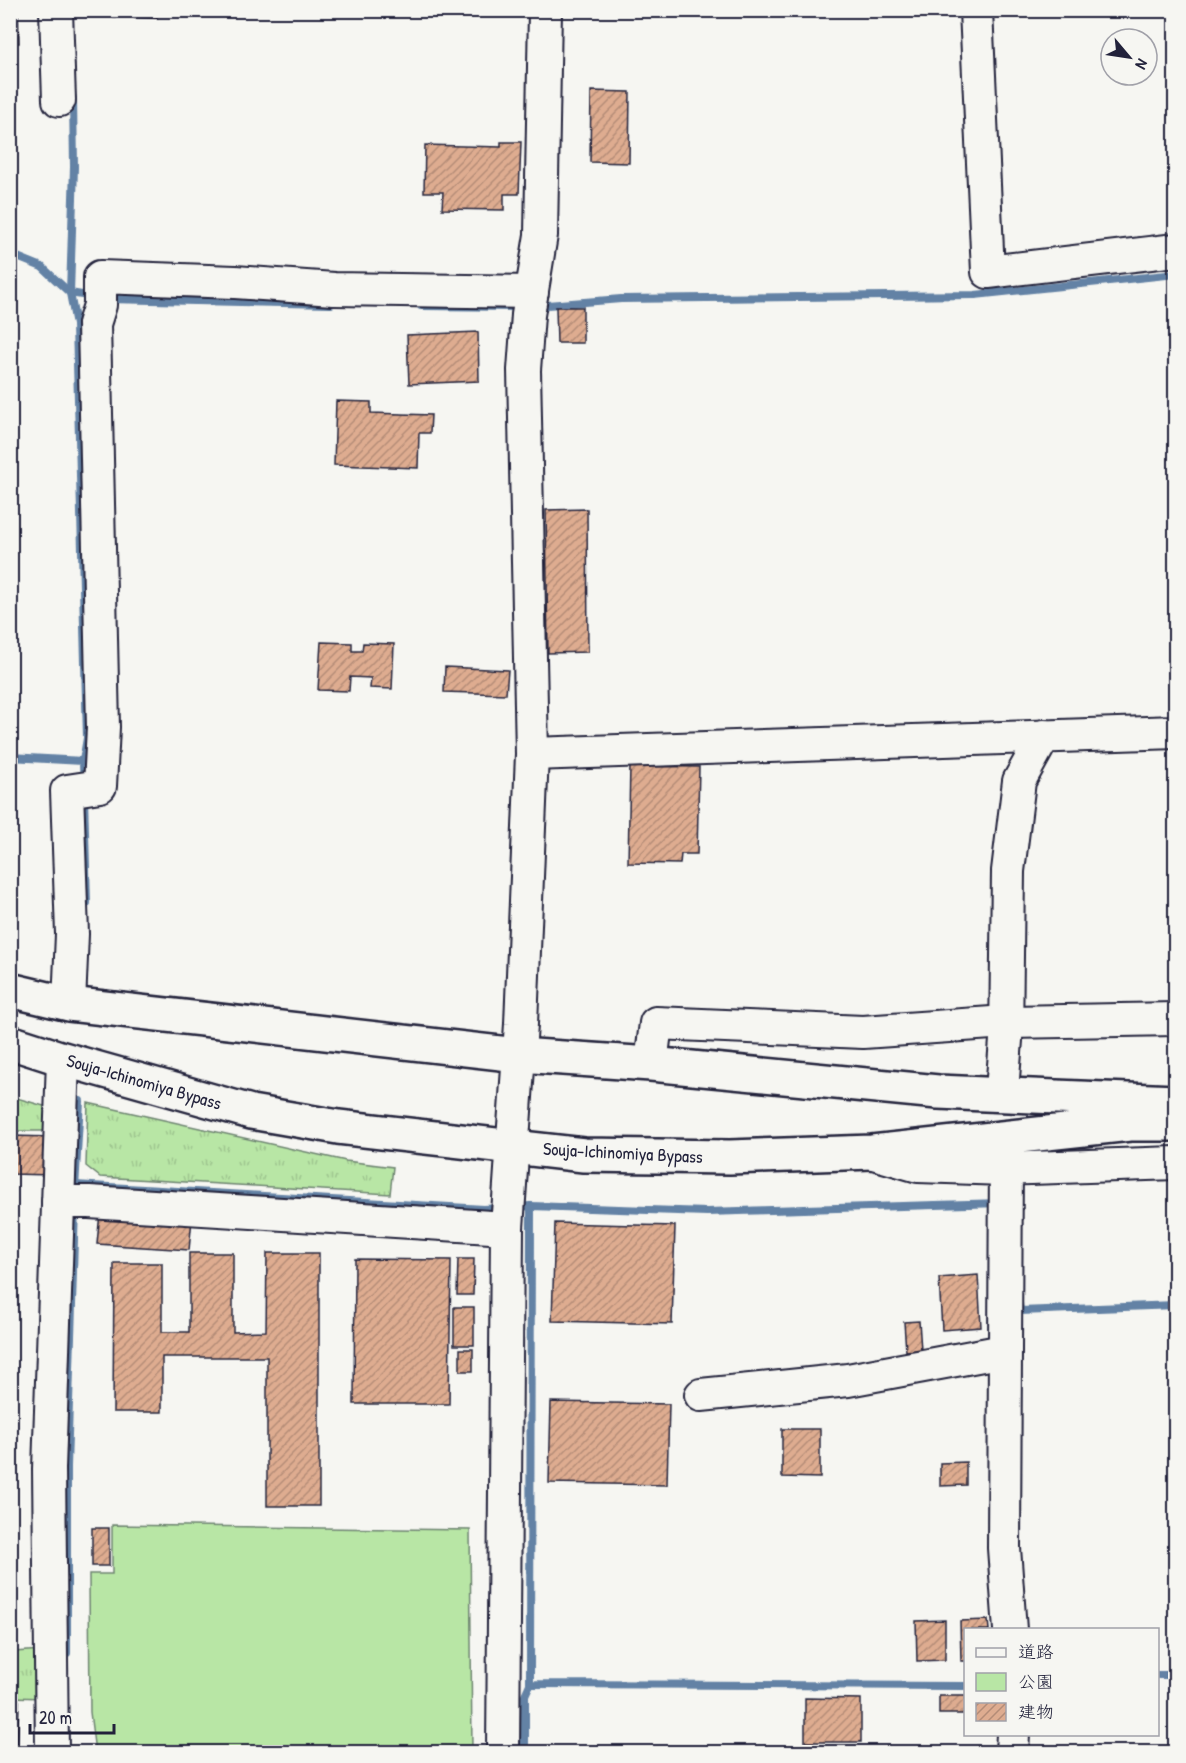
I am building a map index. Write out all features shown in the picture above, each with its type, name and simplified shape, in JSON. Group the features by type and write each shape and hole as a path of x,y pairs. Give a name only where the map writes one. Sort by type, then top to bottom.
{"highway":[{"path":"10,990 69,1004 520,1040 651,1064 938,1092 1176,1102"},
{"name":"Souja-Ichinomiya Bypass","path":"10,1042 251,1112 338,1127 584,1155 730,1157 872,1152 1130,1124 1176,1124"}],"street":[{"path":"56,10 58,99"},
{"path":"503,1752 508,1214 520,1040 532,754 524,370 530,303 542,235 545,10"},
{"path":"976,10 988,272 1176,250"},
{"path":"69,1004 72,934 67,791 100,786 103,727 94,324 100,305 100,277 235,282 530,303"},
{"path":"532,754 1176,732"},
{"path":"1003,1078 1008,871 1019,781 1044,736"},
{"path":"651,1064 656,1023 862,1032 1006,1022 1176,1019"},
{"path":"51,1752 49,1468 70,1202 63,1059"},
{"path":"872,1152 918,1166 1006,1182 1176,1163"},
{"path":"1006,1182 1004,1548 1010,1628"},
{"path":"70,1202 508,1214"},
{"path":"701,1395 848,1380 1004,1351"},
{"path":"1012,1752 1013,1736"}],"green space":[{"path":"10,1096 54,1109 52,1131 11,1131"},
{"path":"88,1103 346,1161 393,1167 390,1194 100,1177 86,1166"},
{"path":"112,1525 470,1530 472,1752 95,1752 90,1712 89,1574 112,1574"},
{"path":"42,1650 43,1698 11,1697 10,1668 14,1665 14,1652"}],"building":[{"path":"10,10 18,10 19,43 10,43"},
{"path":"92,10 157,10 157,18 91,16"},
{"path":"591,91 630,92 629,163 590,162"},
{"path":"501,142 521,142 519,194 504,194 504,210 442,209 443,192 424,192 425,145 501,147"},
{"path":"556,307 583,307 583,343 557,343"},
{"path":"478,332 479,381 409,384 407,335"},
{"path":"336,401 371,402 371,413 431,415 430,433 419,433 418,468 334,465"},
{"path":"587,509 588,652 548,653 546,510"},
{"path":"321,642 352,643 352,651 362,651 363,643 394,644 392,689 370,688 371,678 350,677 349,691 318,690"},
{"path":"445,667 508,670 506,694 444,692"},
{"path":"630,766 699,767 697,854 681,854 680,864 628,863"},
{"path":"10,1136 54,1137 53,1175 10,1174"},
{"path":"100,1213 192,1219 189,1250 97,1244"},
{"path":"555,1223 675,1226 672,1324 552,1321"},
{"path":"189,1253 233,1253 233,1332 266,1331 267,1253 319,1253 319,1506 267,1506 267,1357 162,1357 162,1412 113,1412 114,1263 162,1263 162,1332 189,1332"},
{"path":"355,1259 451,1260 449,1404 354,1404"},
{"path":"458,1259 474,1259 473,1295 457,1295"},
{"path":"978,1275 981,1327 942,1330 939,1278"},
{"path":"454,1307 474,1307 474,1345 454,1345"},
{"path":"919,1321 921,1350 906,1351 904,1322"},
{"path":"460,1349 473,1349 473,1371 460,1371"},
{"path":"551,1402 669,1404 667,1485 549,1483"},
{"path":"782,1429 820,1429 820,1478 782,1477"},
{"path":"966,1462 966,1485 940,1486 940,1463"},
{"path":"92,1528 109,1528 109,1566 92,1566"},
{"path":"945,1620 945,1660 917,1661 916,1621"},
{"path":"988,1620 989,1628 964,1628 964,1661 961,1661 960,1621"},
{"path":"939,1696 964,1696 964,1714 939,1714"},
{"path":"805,1698 861,1699 861,1742 805,1742"},
{"path":"10,1701 19,1701 17,1752 10,1752"}],"waterway":[{"path":"73,98 74,167 70,293 76,325 87,738 83,761 87,903"},
{"path":"10,254 42,267 70,293 94,297"},
{"path":"535,306 621,299 975,295 1176,274"},
{"path":"107,299 331,304"},
{"path":"421,306 519,307"},
{"path":"10,757 83,761"},
{"path":"75,1188 80,1101"},
{"path":"75,1185 484,1209 531,1206 707,1212 1001,1203"},
{"path":"531,1206 530,1684 964,1686"},
{"path":"67,1653 67,1467 75,1207"},
{"path":"1019,1303 1020,1311 1176,1305"},
{"path":"1159,1675 1176,1675"},
{"path":"525,1752 525,1695 530,1684"}],"tunnel":[{"path":"1003,1078 1006,1153"}]}
